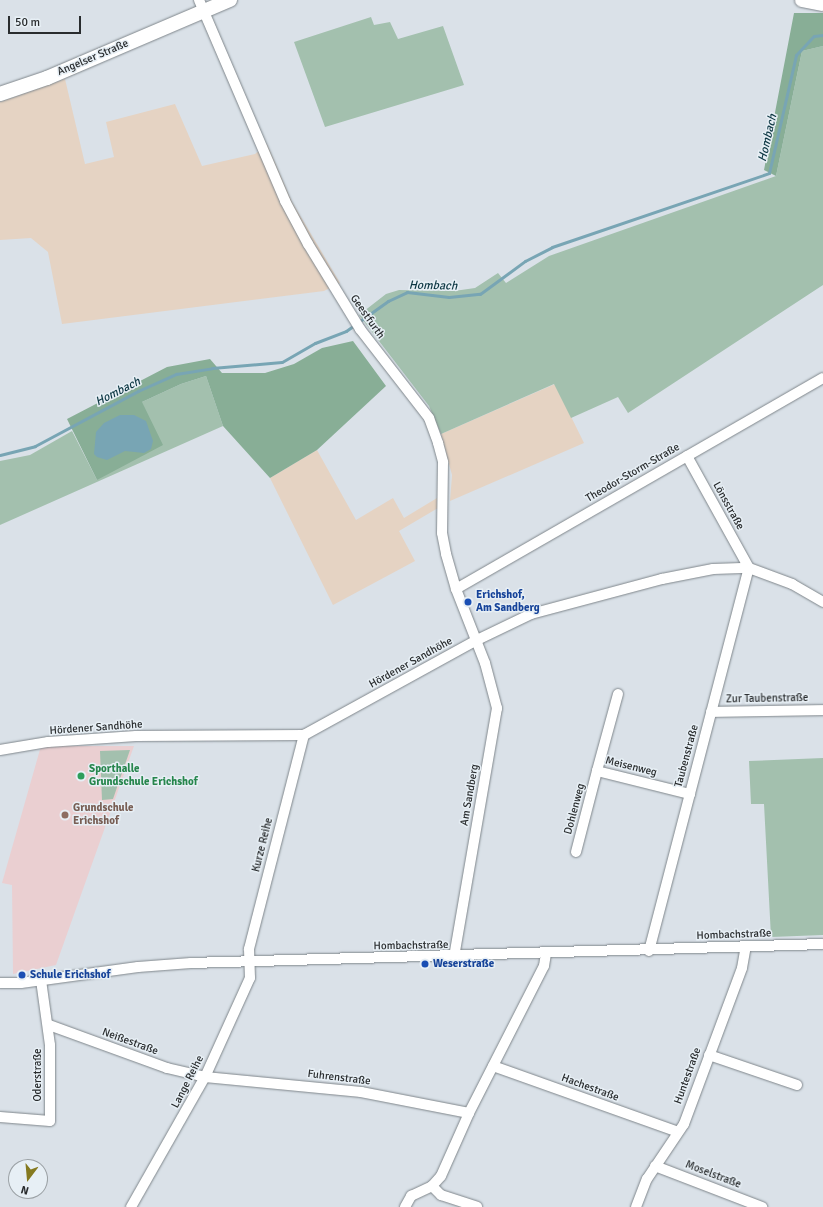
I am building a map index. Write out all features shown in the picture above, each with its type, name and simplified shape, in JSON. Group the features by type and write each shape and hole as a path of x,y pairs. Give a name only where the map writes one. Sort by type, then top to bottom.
{"main road":[{"name":"Angelser Straße","path":"0,94 47,78 202,6 230,0"},
{"path":"802,0 823,4"}],"street":[{"name":"Geestfurth","path":"202,6 284,201 357,325 406,385 429,418 443,462 442,533 456,589 477,640"},
{"name":"Theodor-Storm-Straße","path":"456,589 823,378"},
{"name":"Lönsstraße","path":"687,456 749,568"},
{"name":"Hördener Sandhöhe","path":"0,750 48,742 136,736 304,735 477,640 549,608 713,569 749,568 792,584 823,602"},
{"name":"Taubenstraße","path":"649,950 749,568"},
{"name":"Am Sandberg","path":"454,957 497,708 477,640"},
{"name":"Meisenweg","path":"618,694 597,771 690,794"},
{"name":"Zur Taubenstraße","path":"712,712 823,710"},
{"name":"Kurze Reihe","path":"250,962 249,949 304,735"},
{"name":"Dohlenweg","path":"576,852 597,771"},
{"name":"Hombachstraße","path":"0,983 42,980 138,967 250,962 454,957 823,944"},
{"name":"Huntestraße","path":"636,1207 647,1179 684,1124 742,968 746,946"},
{"path":"405,1207 410,1196 432,1186 441,1176 468,1113 544,966 546,954"},
{"name":"Lange Reihe","path":"131,1207 205,1077 250,978 250,962"},
{"name":"Oderstraße","path":"0,1117 50,1121 49,1025 42,980"},
{"name":"Neißestraße","path":"49,1025 167,1068 205,1077"},
{"path":"709,1055 797,1085"},
{"name":"Hachestraße","path":"493,1066 678,1132"},
{"name":"Fuhrenstraße","path":"205,1077 361,1092 468,1113"},
{"name":"Moselstraße","path":"656,1166 762,1207"},
{"path":"432,1186 441,1195 477,1207"}],"shaded area":[{"path":"65,79 85,164 114,157 106,122 175,104 202,166 255,154 267,144 292,202 340,283 324,291 62,324 48,252 31,238 0,240 0,102"},
{"path":"555,384 584,443 450,501 452,475 441,434"},
{"path":"317,450 356,520 393,498 404,518 437,498 438,508 399,531 415,561 333,605 270,478"},
{"name":"Grundschule Erichshof","path":"41,746 134,746 56,965 13,974 12,885 2,883"}],"green space":[{"path":"794,13 823,13 823,46 802,51 776,176 764,170"},
{"path":"371,17 374,25 390,22 398,39 443,26 464,85 325,127 294,42"},
{"path":"823,46 823,285 628,413 618,397 571,418 554,384 441,434 429,406 359,315 386,294 399,290 454,291 475,288 498,273 506,283 549,256 776,176 802,51"},
{"path":"353,341 386,386 317,450 270,478 223,426 206,376 181,384 142,402 163,445 97,480 67,419 167,367 210,359 222,373 265,373 294,364 322,348"},
{"path":"206,376 223,426 0,525 0,461 30,455 72,431 97,480 142,402 181,384"},
{"path":"130,750 113,799 102,800 100,751"},
{"path":"823,758 823,935 771,937 764,804 751,804 749,761"}],"water":[{"path":"120,415 134,415 146,421 153,441 151,449 144,453 125,451 107,460 97,457 94,454 96,432 104,423"}],"waterway":[{"name":"Hombach","path":"0,455 35,446 138,391 176,374 212,368 282,362 315,343 346,331 388,301 407,292 449,297 480,294 525,261 552,247 769,173 796,55 814,36 823,35"}],"place":[{"name":"Erichshof, Am Sandberg","path":"468,602"},
{"name":"Sporthalle Grundschule Erichshof","path":"81,776"},
{"name":"Grundschule Erichshof","path":"65,815"},
{"name":"Weserstraße","path":"425,964"},
{"name":"Schule Erichshof","path":"22,975"}]}
